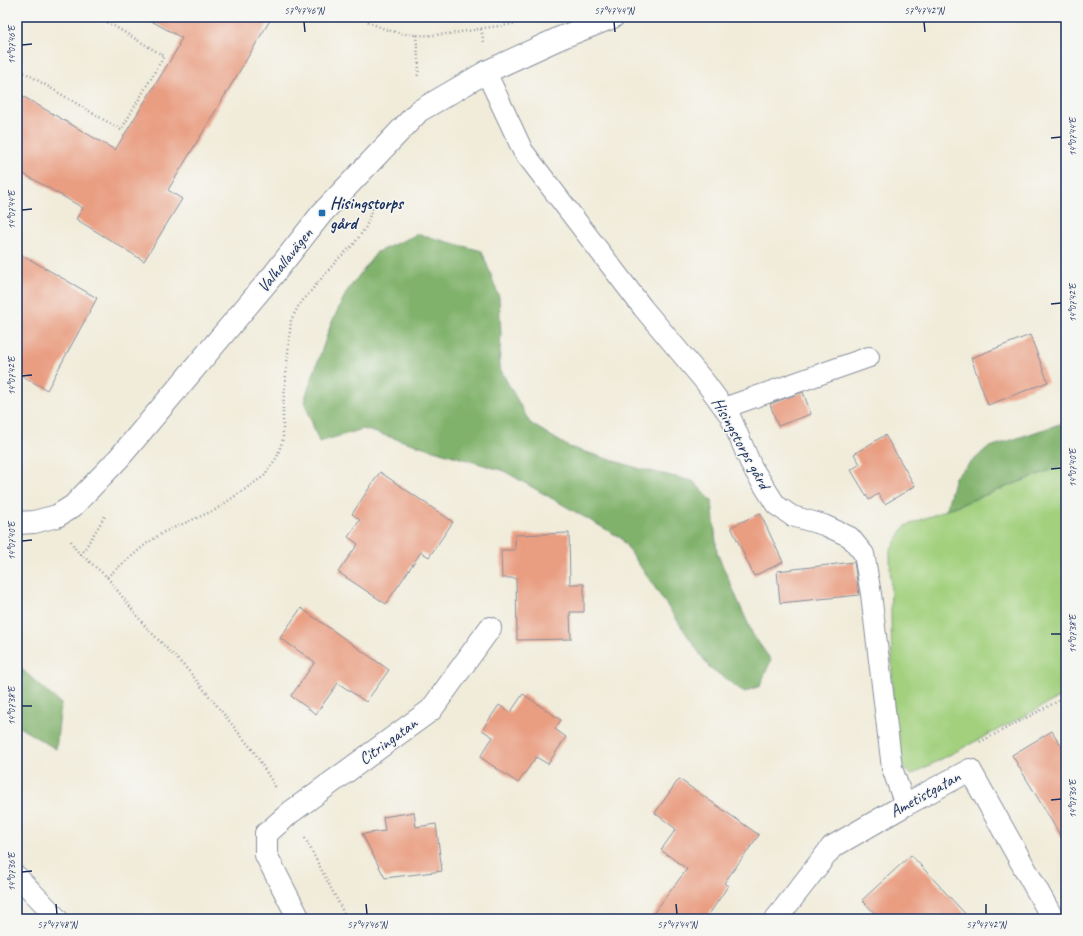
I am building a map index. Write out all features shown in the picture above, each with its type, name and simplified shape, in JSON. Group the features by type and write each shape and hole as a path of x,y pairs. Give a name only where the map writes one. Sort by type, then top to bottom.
{"street":[{"name":"Valhallavägen","path":"17,523 34,522 57,516 73,506 119,458 274,274 322,213 419,111 486,72 560,38 613,17"},
{"name":"Citringatan","path":"299,919 266,855 266,834 291,812 431,710 490,628"},
{"name":"Ametistgatan","path":"776,919 832,847 970,770 1053,919"}],"lane":[{"name":"Hisingstorps gård","path":"486,72 522,151 643,308 705,382 730,416 752,467 776,505 792,516 824,525 850,537 864,554 871,594 892,768 905,805"},
{"path":"724,408 869,357"},
{"path":"17,876 58,919"}],"path":[{"path":"17,68 121,130 164,56 99,17"},
{"path":"361,17 395,33 416,35 449,34 521,22 528,19"},
{"path":"416,35 419,69 417,82"},
{"path":"107,577 146,544 164,532 215,510 264,476 277,457 283,439 283,407 291,320 298,305 338,259 354,244 366,228 377,198"},
{"path":"57,516 76,550 107,577 145,626 188,670 254,753 291,812 347,919"},
{"path":"970,770 974,745 1066,697"}],"green space":[{"path":"418,234 482,251 499,297 501,334 499,367 530,423 569,447 641,469 693,481 712,501 717,553 753,635 771,660 760,686 744,692 709,667 621,538 504,471 363,429 319,442 304,401 331,324 347,291 377,252"},
{"path":"1066,422 1066,464 946,510 955,477 987,448"},
{"path":"1066,464 1066,694 911,775 900,762 893,740 890,550 905,526"},
{"path":"17,665 61,704 56,749 17,726"}],"building":[{"path":"144,17 272,17 168,190 182,199 144,261 76,219 83,208 17,170 17,93 115,150 179,46 178,45 182,38"},
{"path":"17,252 97,298 47,390 17,373"},
{"path":"1030,335 1048,382 988,405 971,358"},
{"path":"803,392 811,414 778,426 770,404"},
{"path":"885,435 915,486 885,504 878,494 869,500 851,470 860,464 854,454"},
{"path":"380,472 453,522 429,557 421,552 386,604 338,572 358,544 348,537 360,520 352,514"},
{"path":"760,513 783,562 754,576 731,527"},
{"path":"569,533 570,584 584,584 584,612 570,612 571,639 517,640 516,578 502,578 501,550 515,550 515,535"},
{"path":"854,562 859,595 780,603 777,571"},
{"path":"301,608 389,670 366,702 338,683 316,714 291,696 315,662 280,638"},
{"path":"523,694 561,720 555,729 566,737 548,764 536,757 518,783 480,757 493,737 482,730 499,705 510,713"},
{"path":"1052,731 1066,753 1066,845 1012,755"},
{"path":"679,779 759,835 724,883 728,886 706,919 649,919 687,869 661,850 676,829 655,813"},
{"path":"414,812 416,827 436,824 442,871 385,878 362,834 385,831 383,817"},
{"path":"911,855 970,919 880,919 862,900"}],"place":[{"name":"Hisingstorps gård","path":"322,213"}]}
